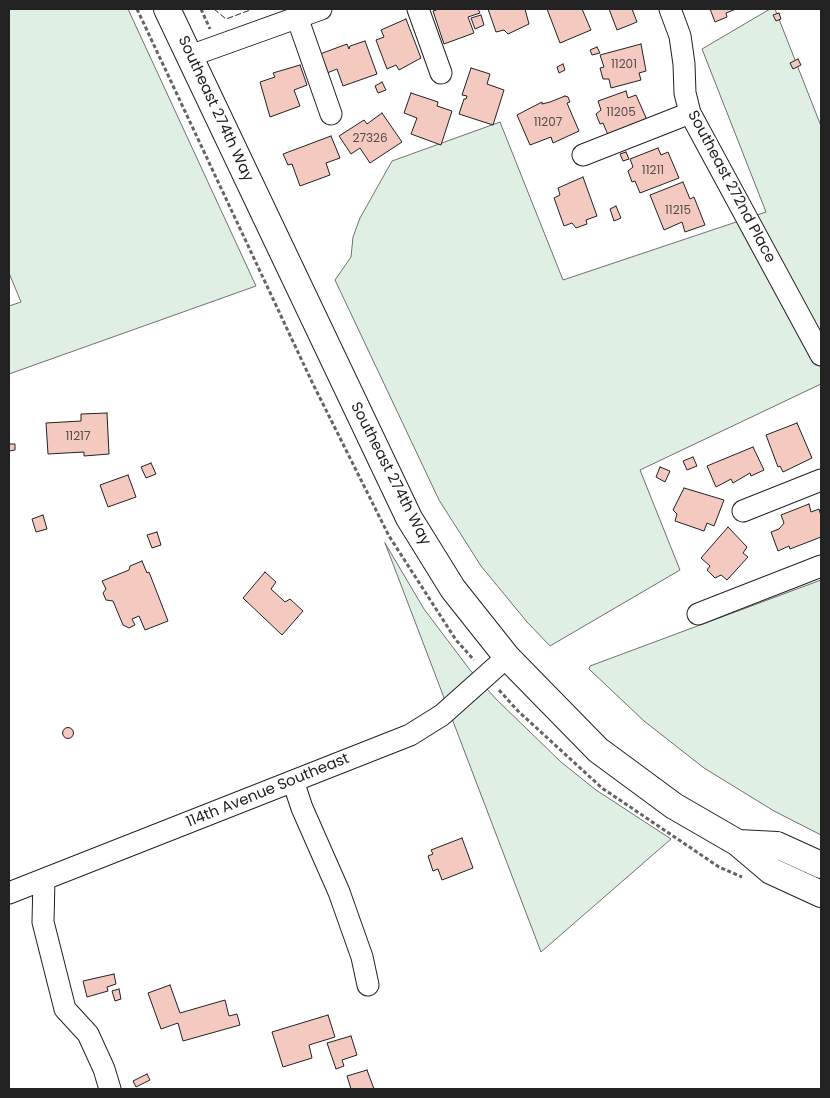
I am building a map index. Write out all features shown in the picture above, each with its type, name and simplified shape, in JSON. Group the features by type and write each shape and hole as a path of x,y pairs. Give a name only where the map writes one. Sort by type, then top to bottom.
{"main road":[{"name":"Southeast 274th Way","path":"167,9 409,518 453,590 507,657 598,750 674,806 738,843 771,871 821,894"},
{"name":"Southeast 274th Way","path":"738,843 777,845 821,865"}],"street":[{"path":"190,56 321,9"},
{"path":"418,9 441,73"},
{"name":"Southeast 272nd Place","path":"670,9 680,36 684,64 685,93 690,113 821,356"},
{"path":"297,17 331,114"},
{"path":"583,155 690,113"},
{"path":"743,511 821,480"},
{"path":"698,614 821,566"},
{"name":"114th Avenue Southeast","path":"9,894 410,735 442,715 507,657"},
{"path":"293,781 302,808 339,892 362,956 368,984"},
{"path":"44,880 43,922 65,1009 88,1034 104,1069 110,1089"}],"green space":[{"path":"9,9 128,9 256,286 9,374 9,306 21,302 9,273"},
{"path":"770,9 775,9 821,126 821,384 640,470 680,570 550,646 527,622 481,566 439,500 335,280 351,257 353,237 360,218 392,161 500,122 563,280 766,212 702,49"},
{"path":"385,543 424,609 470,670 496,699 561,762 596,790 671,839 541,952"},
{"path":"821,580 821,835 774,811 704,768 644,721 589,669 590,666"}],"building":[{"path":"439,9 478,9 480,13 468,17 474,33 444,44 433,11"},
{"path":"488,9 525,9 529,24 508,34 504,30 496,32"},
{"path":"547,9 582,9 591,30 560,43"},
{"path":"609,9 632,9 637,22 617,30"},
{"path":"710,9 736,9 726,13 727,17 715,22"},
{"path":"779,13 781,19 776,21 773,15"},
{"path":"481,15 484,25 475,29 471,18"},
{"path":"406,19 421,58 399,70 396,65 387,69 376,40 384,37 381,30"},
{"path":"365,41 377,74 343,86 337,69 327,73 320,54 347,44 349,49 350,46"},
{"path":"641,44 646,71 639,73 641,80 611,88 609,79 603,79 600,68 604,67 600,55"},
{"path":"597,47 600,53 592,55 590,50"},
{"path":"798,59 801,65 793,69 790,63"},
{"path":"563,64 565,70 559,73 557,67"},
{"path":"300,65 307,85 294,90 300,106 270,117 260,82 275,77 273,73"},
{"path":"471,68 490,74 487,84 504,90 493,125 459,114 464,99 467,96 462,95"},
{"path":"382,82 386,90 378,93 375,86"},
{"path":"626,91 628,98 636,95 647,120 608,135 603,123 600,124 596,114 601,110 598,101"},
{"path":"411,93 438,102 437,106 452,111 441,145 411,134 417,118 404,113"},
{"path":"565,96 568,97 570,102 567,103 579,131 553,143 551,137 530,145 517,115 542,102 542,104 550,102"},
{"path":"382,113 402,142 370,163 360,148 351,154 339,136 364,120 367,124"},
{"path":"331,136 340,158 326,163 330,175 300,186 292,164 288,165 283,154"},
{"path":"658,148 661,155 668,152 679,178 640,193 635,181 632,182 628,171 633,167 630,159"},
{"path":"626,152 629,159 623,161 620,154"},
{"path":"583,177 597,216 586,220 587,224 576,228 572,223 564,226 554,198 560,195 558,188"},
{"path":"683,182 690,199 694,197 705,225 685,232 682,222 664,230 650,195"},
{"path":"616,206 621,218 614,221 610,209"},
{"path":"107,413 109,454 84,456 84,452 48,454 46,423 81,421 81,414"},
{"path":"797,423 812,458 783,472 780,466 778,467 766,435"},
{"path":"9,444 15,444 15,450 9,451"},
{"path":"753,447 764,470 751,476 750,473 733,483 731,479 716,487 707,466"},
{"path":"693,457 697,466 687,470 683,461"},
{"path":"151,463 156,474 146,478 141,467"},
{"path":"660,467 670,471 665,482 656,477"},
{"path":"128,475 136,497 108,507 100,485"},
{"path":"684,488 724,500 714,526 707,523 704,531 675,521 677,514 673,510"},
{"path":"809,504 811,512 819,509 821,537 790,549 789,546 778,551 771,532 779,529 784,523 781,515"},
{"path":"43,515 47,529 36,532 32,519"},
{"path":"728,527 747,547 743,553 748,557 727,580 721,575 715,578 707,570 710,566 701,558"},
{"path":"157,532 161,545 152,548 147,535"},
{"path":"142,561 147,573 149,572 168,621 145,630 139,616 132,619 135,625 129,628 123,625 113,601 106,600 103,593 106,589 102,581 129,570 130,566"},
{"path":"265,572 276,582 271,589 285,602 290,599 303,611 282,635 243,598"},
{"path":"66,728 70,728 73,733 72,737 66,738 63,735 63,731"},
{"path":"462,838 473,868 442,880 438,869 433,871 428,856 433,854 431,850"},
{"path":"114,974 116,984 107,987 108,991 87,997 83,981"},
{"path":"170,985 180,1013 225,1000 229,1016 237,1014 240,1025 183,1041 178,1023 161,1029 148,993"},
{"path":"119,989 121,999 115,1001 112,991"},
{"path":"328,1015 335,1037 309,1045 312,1058 283,1067 272,1032"},
{"path":"351,1036 357,1055 342,1060 344,1066 336,1069 327,1043"},
{"path":"367,1070 374,1089 351,1089 347,1076"},
{"path":"147,1074 150,1080 136,1087 133,1081"}],"fence":[{"path":"214,9 226,19 253,9"}]}
